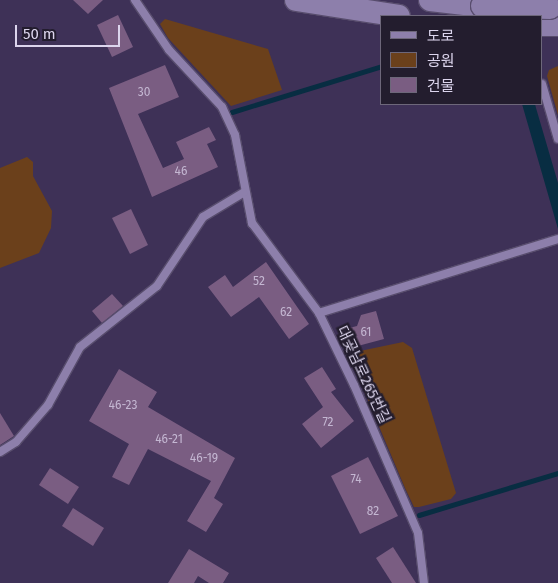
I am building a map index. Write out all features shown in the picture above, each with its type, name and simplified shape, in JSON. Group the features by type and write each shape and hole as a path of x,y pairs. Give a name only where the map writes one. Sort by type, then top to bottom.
{"main road":[{"path":"296,0 393,15"},
{"path":"430,0 535,15"}],"lane":[{"name":"대곶남로265번길","path":"135,0 169,50 222,107 235,135 243,193 252,223 319,313 418,533 424,583"},
{"path":"515,0 521,15"},
{"path":"543,87 558,139"},
{"path":"0,452 16,442 43,411 80,347 157,286 204,216 243,193"},
{"path":"319,313 557,239"}],"green space":[{"path":"165,19 268,49 282,90 231,106 168,38 160,24"},
{"path":"558,66 558,115 547,76 549,70"},
{"path":"27,157 33,162 33,176 52,211 51,228 39,253 0,268 0,168"},
{"path":"403,342 412,348 456,493 451,499 419,507 414,507 405,488 351,360 360,351"}],"water":[{"path":"522,105 535,105 558,183 558,229"}],"building":[{"path":"73,0 103,0 88,14"},
{"path":"118,15 133,47 112,57 97,25"},
{"path":"165,65 179,97 138,114 163,168 184,159 176,142 209,127 216,140 207,144 218,167 152,197 109,88"},
{"path":"131,209 148,245 130,254 112,218"},
{"path":"266,262 309,324 289,339 259,297 231,317 208,287 225,275 233,287"},
{"path":"112,294 123,306 102,323 92,311"},
{"path":"376,311 384,339 354,347 349,328 357,326 361,315"},
{"path":"322,367 336,389 331,392 354,421 321,448 302,424 323,407 304,378"},
{"path":"119,369 157,392 148,407 235,458 214,498 223,504 206,532 187,521 211,481 148,449 129,485 112,477 129,444 89,421"},
{"path":"0,413 14,436 0,445"},
{"path":"368,457 398,516 360,534 331,476"},
{"path":"50,468 79,487 68,504 39,485"},
{"path":"73,508 104,528 93,546 62,526"},
{"path":"393,547 416,583 392,583 376,558"},
{"path":"189,549 229,573 223,583 209,583 198,576 194,583 168,583"}],"waterway":[{"path":"232,112 380,67"},
{"path":"419,515 558,473"}]}
